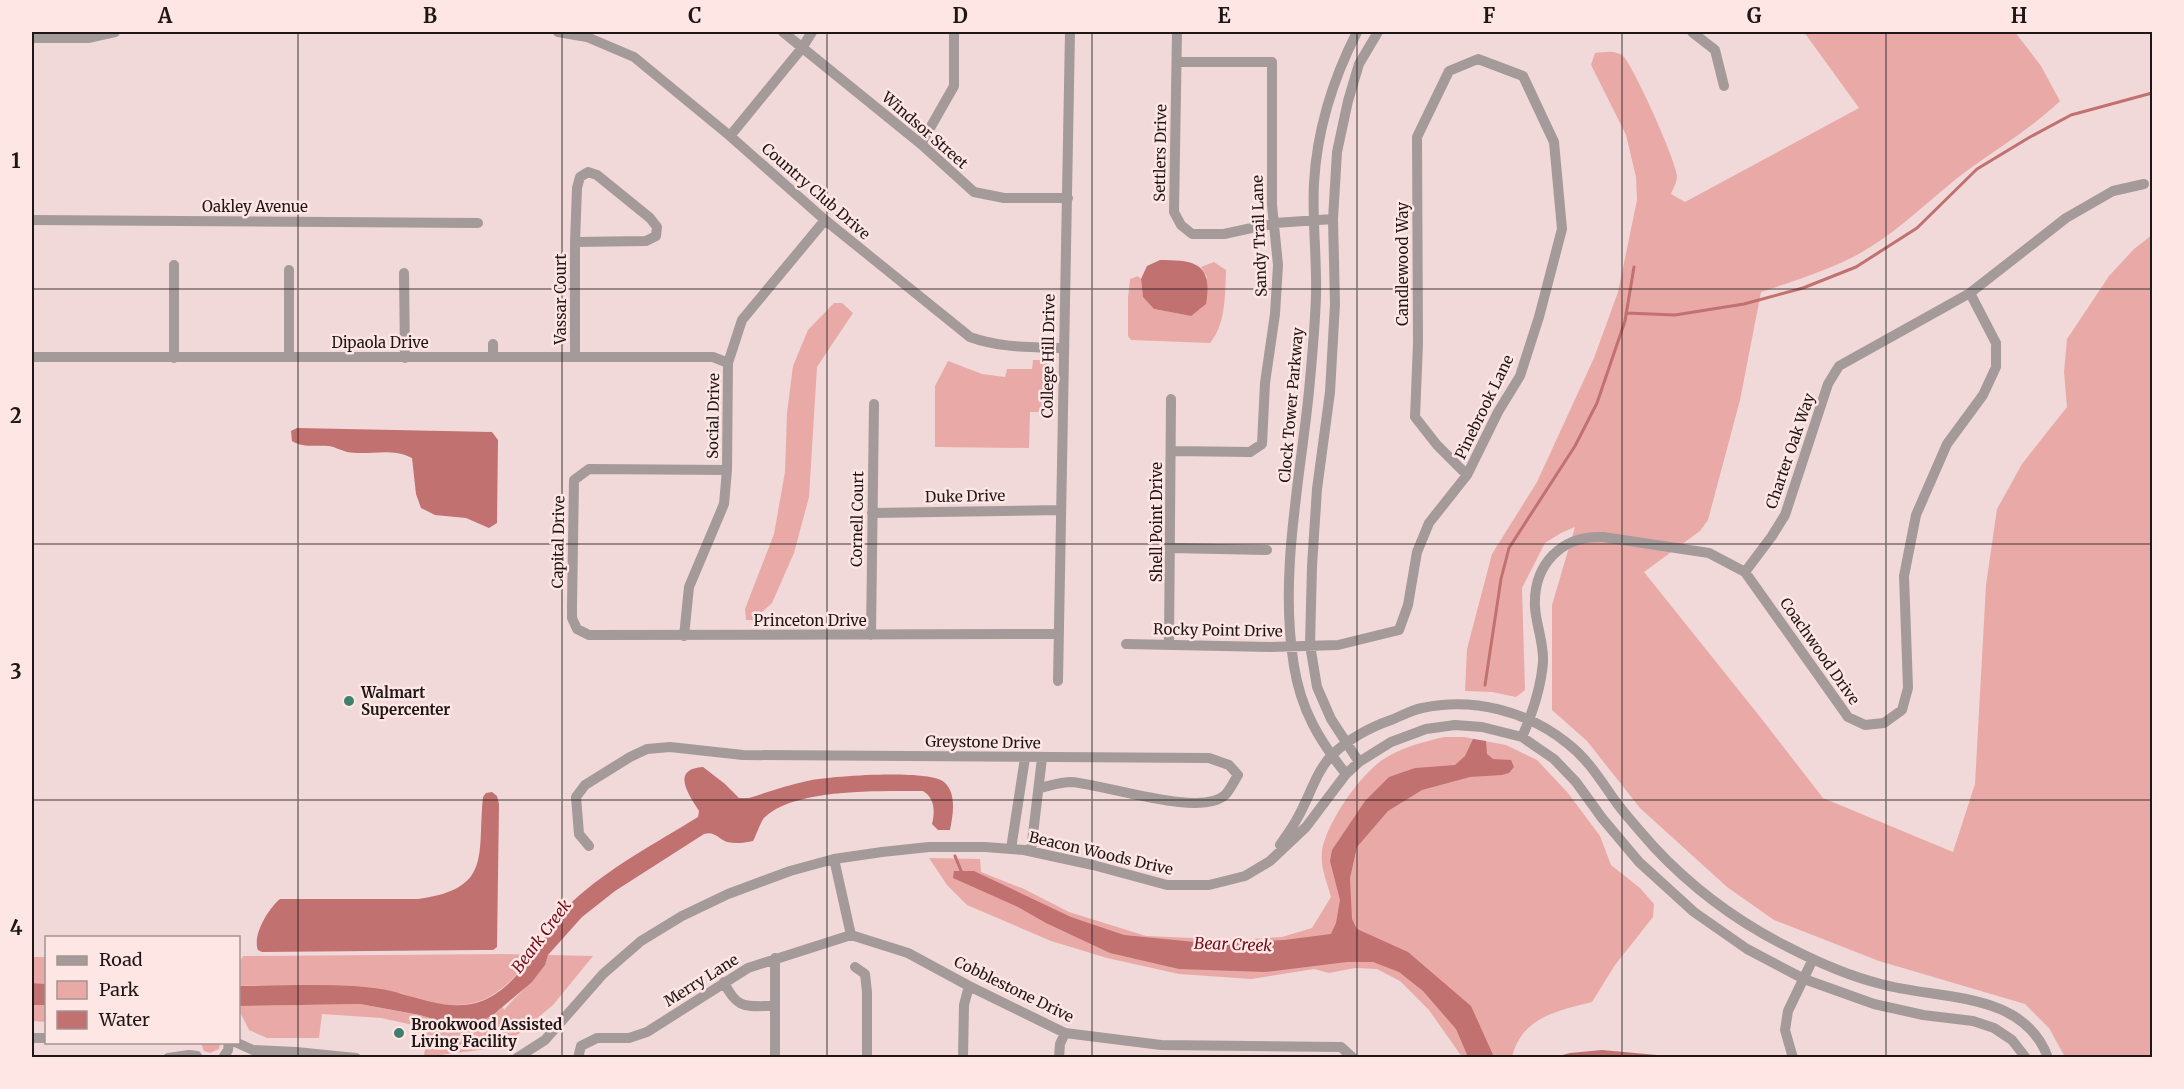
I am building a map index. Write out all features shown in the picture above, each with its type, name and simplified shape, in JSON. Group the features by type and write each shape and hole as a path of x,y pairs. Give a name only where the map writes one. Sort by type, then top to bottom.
{"street":[{"path":"32,38 88,38 115,32"},
{"name":"Country Club Drive","path":"558,32 587,37 634,57 730,136 825,220 970,337 996,345 1063,348"},
{"name":"Windsor Street","path":"783,32 921,144 974,192 1004,198 1068,198"},
{"path":"730,136 802,48 812,32"},
{"path":"921,144 954,86 954,32"},
{"name":"College Hill Drive","path":"1058,681 1070,32"},
{"name":"Settlers Drive","path":"1177,32 1174,212 1181,225 1192,234 1224,234 1275,223 1333,219"},
{"name":"Clock Tower Parkway","path":"1346,774 1331,755 1305,710 1299,692 1288,612 1289,574 1309,391 1316,296 1314,184 1319,140 1326,109 1342,60 1357,32"},
{"path":"1378,32 1359,64 1337,152 1333,219 1335,304 1330,392 1317,489 1311,566 1310,645 1317,687 1330,719 1359,762 1391,742 1426,729 1455,725 1482,727 1522,737 1554,759 1576,782 1602,818 1639,862 1694,912 1747,949 1804,979 1874,1004 1923,1015 1973,1021 1994,1028 2012,1040 2026,1058"},
{"path":"1692,32 1715,50 1724,86"},
{"name":"Candlewood Way","path":"1467,475 1437,445 1415,417 1418,343 1417,137 1449,71 1478,59"},
{"name":"Pinebrook Lane","path":"1310,645 1338,645 1398,630 1408,604 1417,552 1429,523 1467,475 1498,412 1520,376 1539,317 1562,229 1554,142 1523,76 1478,59"},
{"name":"Sandy Trail Lane","path":"1171,452 1250,452 1262,444 1265,383 1276,304 1278,265 1272,205 1272,62 1177,62"},
{"name":"Vassar Court","path":"575,242 646,241 656,236 657,227 651,218 597,175 588,172 580,177 577,188 575,242 575,356"},
{"name":"Charter Oak Way","path":"1746,572 1785,515 1828,384 1839,366 1970,292 2066,218 2114,191 2144,184"},
{"name":"Oakley Avenue","path":"32,220 477,223"},
{"name":"Social Drive","path":"684,636 689,587 724,504 727,470 728,363 742,320 825,220"},
{"path":"174,266 174,358"},
{"path":"289,357 290,270"},
{"path":"404,273 405,358"},
{"name":"Coachwood Drive","path":"1746,572 1848,717 1865,725 1884,723 1902,710 1908,688 1904,576 1916,515 1947,444 1983,395 1996,367 1996,343 1970,292"},
{"path":"493,344 494,356"},
{"name":"Dipaola Drive","path":"32,357 713,357 728,363"},
{"name":"Shell Point Drive","path":"1169,645 1172,548 1171,399"},
{"name":"Cornell Court","path":"871,635 874,404"},
{"name":"Capital Drive","path":"572,618 574,480 589,470 727,470"},
{"name":"Duke Drive","path":"872,513 1060,510"},
{"path":"1522,737 1530,720 1538,692 1543,659 1535,607 1536,589 1543,568 1563,547 1583,537 1602,537 1708,553 1746,572"},
{"path":"1172,548 1267,550"},
{"name":"Princeton Drive","path":"572,618 577,629 589,635 1058,634"},
{"name":"Rocky Point Drive","path":"1126,644 1310,645"},
{"path":"1346,744 1382,723 1421,708 1455,704 1485,706 1530,720 1567,743 1584,760 1654,848 1707,896 1757,931 1813,959 1880,984 1926,994 1977,1001 2003,1009 2026,1025 2045,1048 2049,1058"},
{"name":"Beacon Woods Drive","path":"1270,861 1298,818 1331,755 1346,744"},
{"name":"Greystone Drive","path":"589,846 579,834 576,797 585,784 647,749 670,747 742,755 1209,758 1229,765 1238,775 1225,795 1208,802 1189,803 1072,782 1039,788"},
{"path":"1011,849 1025,758"},
{"path":"1031,852 1042,758"},
{"name":"Beacon Woods Drive","path":"517,1058 545,1040 603,974 651,934 682,916 729,894 790,871 834,859 929,847 1011,849 1093,865 1167,885 1209,885 1245,876 1270,861 1306,827 1346,774 1359,762"},
{"path":"834,859 851,935"},
{"path":"1694,912 1707,896"},
{"name":"Merry Lane","path":"578,1058 581,1046 597,1038 629,1038 647,1032 748,968 851,935"},
{"name":"Cobblestone Drive","path":"851,935 908,953 1065,1033 1161,1045 1263,1052 1341,1047 1353,1058"},
{"path":"775,958 775,1058"},
{"path":"1793,1058 1785,1030 1788,1011 1813,959"},
{"path":"855,967 865,974 867,1058"},
{"path":"724,982 731,999 744,1006 774,1006"},
{"path":"963,1058 964,1005 969,986"},
{"path":"1059,1058 1060,1044 1065,1033"},
{"path":"240,1044 253,1050 342,1055 356,1058"},
{"path":"1161,1045 1161,1058"},
{"path":"168,1058 189,1054 198,1057"},
{"path":"321,1058 342,1055"}],"green space":[{"path":"1804,32 2015,32 2041,66 2060,101 1867,249 1829,268 1761,292 1740,400 1708,520 1700,531 1644,572 1823,798 1953,852 1975,784 1986,585 1997,509 2022,464 2067,407 2064,372 2067,339 2109,276 2134,249 2152,235 2152,1057 2065,1057 2049,1028 2025,1004 1879,961 1774,920 1727,887 1640,808 1587,741 1552,710 1552,605 1575,527 1545,543 1522,588 1525,690 1516,697 1492,692 1465,691 1467,649 1492,554 1537,482 1594,358 1618,292 1637,200 1636,177 1626,135 1591,65 1595,53 1615,52 1622,55 1635,75 1675,167 1677,178 1671,194 1685,202 1859,108"},
{"path":"1214,262 1226,270 1222,318 1210,343 1131,340 1128,336 1130,279 1138,276 1141,279 1143,295 1154,309 1191,316 1207,277 1201,267"},
{"path":"834,303 842,303 853,313 817,367 809,497 794,553 772,603 753,620 746,620 745,609 774,534 785,472 787,413 793,366 808,330"},
{"path":"1033,360 1047,360 1046,412 1030,412 1029,448 935,447 935,386 948,361 982,374 1005,377 1007,369 1032,369"},
{"path":"1444,737 1464,737 1506,745 1537,760 1568,793 1600,836 1611,865 1640,888 1654,904 1653,917 1615,965 1592,1002 1554,1013 1532,1024 1517,1044 1512,1057 1462,1057 1429,1010 1400,981 1377,969 1355,968 1329,973 1314,969 1251,979 1179,974 1107,958 1051,941 967,905 947,885 929,858 980,859 981,872 1024,889 1069,912 1146,936 1239,940 1282,937 1312,928 1331,897 1323,869 1322,851 1330,826 1357,786 1377,764 1394,753"},
{"path":"532,955 498,992 483,1000 454,1005 438,1004 401,994 358,989 240,986 240,961 243,956"},
{"path":"548,955 593,956 553,1005 503,1047 424,1057 427,1028 381,1018 322,1014 319,1038 267,1038 249,1030 240,1012 240,1006 360,1004 420,1015 443,1022 493,1015 503,1007 504,1010 544,963"},
{"path":"32,957 45,957 45,984 32,983"},
{"path":"32,1005 45,1005 45,1022 32,1021"},
{"path":"202,1044 220,1044 219,1049 210,1053 204,1051"}],"water":[{"path":"1160,260 1192,263 1204,272 1207,280 1206,304 1191,316 1154,309 1143,297 1141,279 1147,266"},
{"path":"297,428 492,432 498,440 497,523 489,528 466,518 435,515 421,508 416,494 412,458 388,452 355,453 329,446 301,445 292,441 291,431"},
{"path":"1473,739 1486,741 1487,754 1493,759 1511,760 1514,767 1509,773 1502,775 1470,777 1422,790 1388,811 1357,847 1350,878 1352,919 1357,929 1408,952 1471,1006 1494,1057 1468,1057 1456,1029 1423,991 1399,972 1373,962 1347,962 1265,972 1179,969 1110,953 1018,907 953,878 954,871 974,871 1071,917 1124,935 1215,944 1284,940 1331,934 1336,923 1340,900 1330,861 1332,850 1365,801 1389,777 1415,768 1455,765 1465,756"},
{"path":"703,767 739,798 749,798 807,781 836,777 900,775 935,778 944,782 951,792 953,804 950,830 938,830 932,824 933,806 930,797 923,791 885,791 840,793 797,801 765,817 753,841 730,843 713,834 704,834 615,891 582,917 548,955 545,965 532,982 493,1015 479,1022 443,1022 420,1015 360,1004 240,1006 240,986 353,986 390,991 442,1004 462,1005 482,1001 497,993 510,982 532,956 562,913 587,889 634,856 698,817 699,811 685,784 687,772"},
{"path":"492,792 497,796 499,804 497,947 493,950 262,952 258,950 259,930 271,909 280,899 418,899 442,894 459,887 470,878 476,866 480,852 483,797 486,793"},
{"path":"32,983 45,984 45,1005 32,1005"},
{"path":"1602,1050 1657,1055 1659,1057 1555,1057"}],"waterway":[{"path":"1626,313 1675,315 1744,304 1803,288 1856,267 1917,228 1977,169 2030,137 2071,115 2152,93"},
{"path":"1485,685 1501,579 1509,548 1575,446 1597,403 1625,321 1634,267"},
{"name":"Bear Creek","path":"955,856 962,873"}],"place":[{"name":"Walmart Supercenter","path":"349,701"},
{"name":"Brookwood Assisted Living Facility","path":"399,1033"}],"water label":[{"name":"Beark Creek","path":"541,936"}]}
